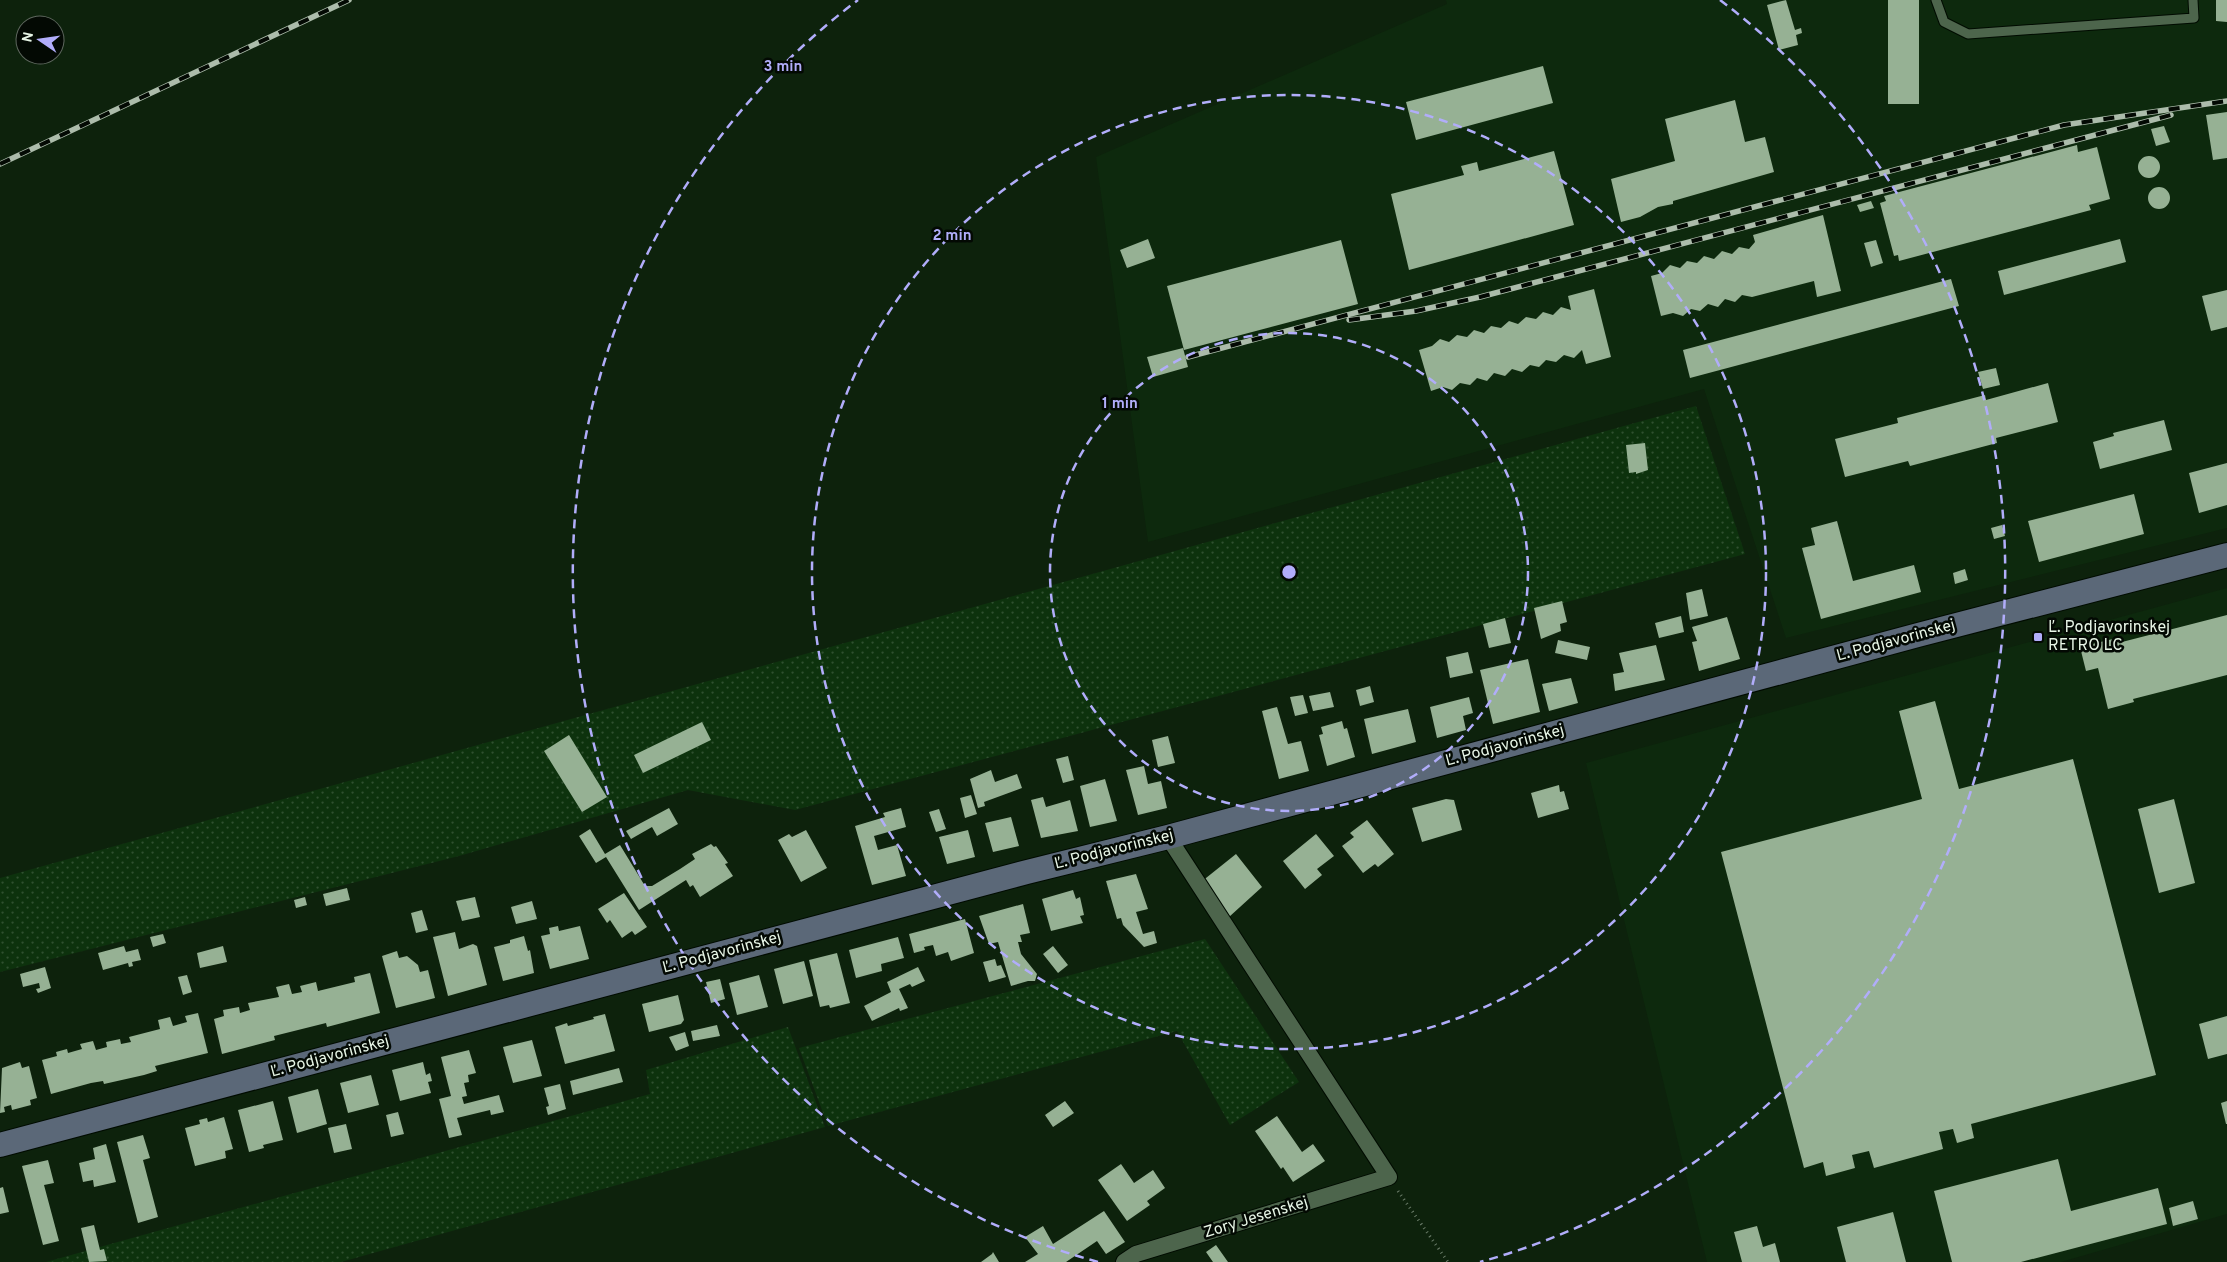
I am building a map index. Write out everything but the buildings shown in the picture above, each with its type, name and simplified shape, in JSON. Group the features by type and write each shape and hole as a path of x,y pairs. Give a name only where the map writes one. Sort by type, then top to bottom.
{"street":[{"name":"Ľ. Podjavorinskej","path":"0,1145 1026,872 1168,837 1765,675 2227,555"},
{"path":"1168,837 1389,1177"},
{"name":"Zory Jesenskej","path":"1124,1262 1136,1254 1389,1177"}],"lane":[{"path":"1936,0 1944,22 1968,34 2194,18 2193,0"}],"path":[{"path":"1389,1177 1448,1262"}],"shaded area":[{"path":"1446,0 2227,0 2227,528 1786,638 1704,389 1148,542 1096,157 1447,4"},
{"path":"1696,406 1745,554 795,810 688,790 459,856 0,972 0,878"},
{"path":"2227,588 2227,1214 2061,1262 1707,1262 1586,763"},
{"path":"1205,939 1299,1082 1230,1125 1177,1031 828,1126 799,1048"},
{"path":"788,1027 825,1127 341,1262 46,1262 650,1094 646,1070"}],"railway":[{"path":"0,164 349,0"},
{"path":"1188,357 2064,125 2227,101"},
{"path":"1349,320 1416,311 1480,297 2171,115"}],"place":[{"name":"Ľ. Podjavorinskej RETRO LC","path":"2038,637"}]}
